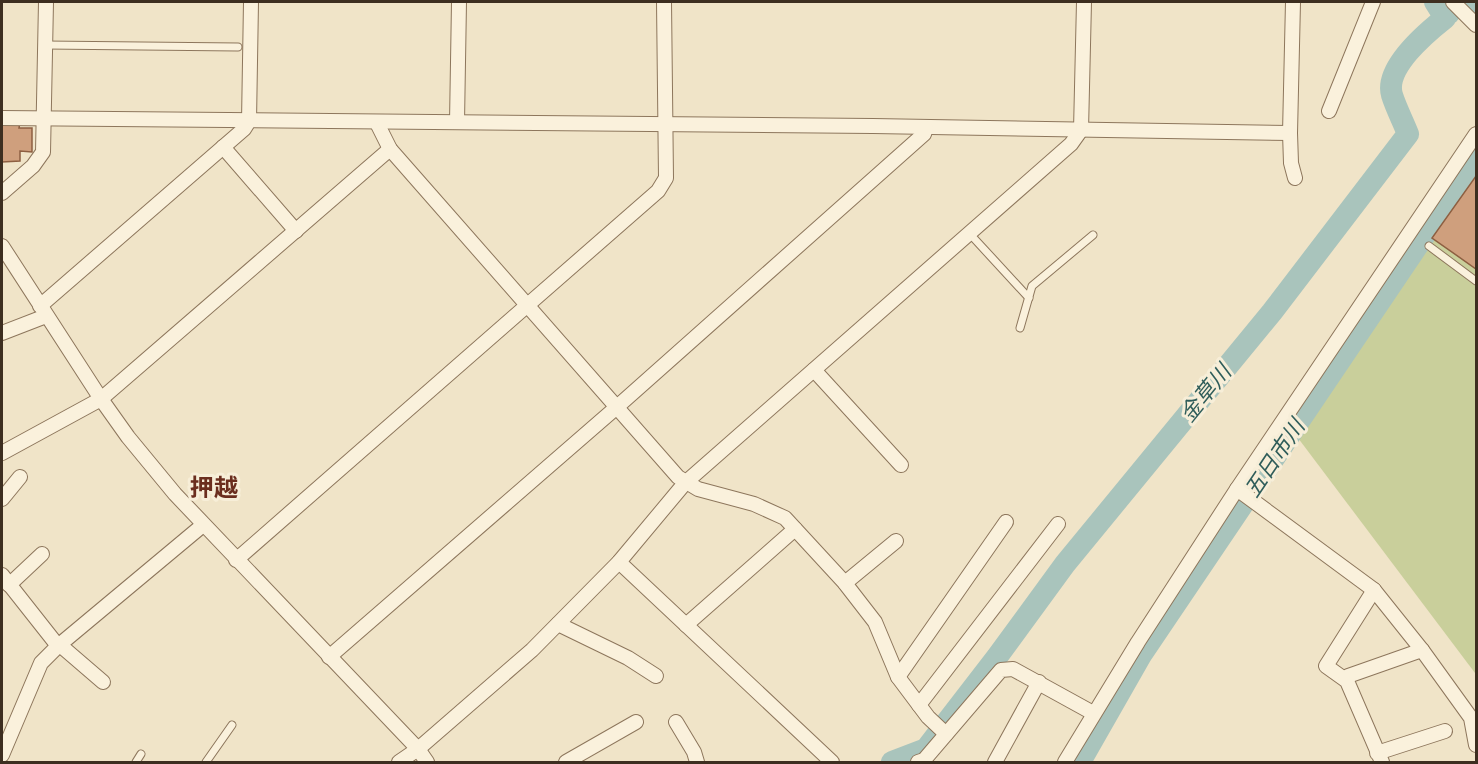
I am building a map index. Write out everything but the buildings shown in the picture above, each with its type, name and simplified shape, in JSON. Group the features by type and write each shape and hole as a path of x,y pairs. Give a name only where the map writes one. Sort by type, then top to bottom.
{"street":[{"path":"2,193 33,166 43,152 46,2"},
{"path":"2,333 43,311 244,129 249,121 251,2"},
{"path":"457,122 459,2"},
{"path":"236,560 658,191 666,178 664,2"},
{"path":"399,762 418,749 532,650 619,562 685,483 1071,144 1081,130 1084,2"},
{"path":"1293,2 1290,133 1295,178"},
{"path":"1329,111 1373,2"},
{"path":"1453,2 1476,25"},
{"path":"2,118 1290,133"},
{"path":"377,123 390,149 685,483 698,489 754,504 785,518 845,582 875,622 898,677 928,717 942,730"},
{"path":"329,657 618,406 924,134 926,128"},
{"path":"1065,762 1093,713 1237,489 1476,134"},
{"path":"223,147 296,231"},
{"path":"2,453 101,399 390,149"},
{"path":"2,246 128,437 203,525 418,749 427,762"},
{"path":"814,370 901,465"},
{"path":"2,499 20,477"},
{"path":"1237,489 1374,590 1422,650 1471,718 1476,745"},
{"path":"898,677 1006,522"},
{"path":"919,705 1058,524"},
{"path":"2,755 41,663 59,645 203,525"},
{"path":"686,625 795,529"},
{"path":"845,582 896,541"},
{"path":"42,554 5,580 59,645 103,682"},
{"path":"619,562 832,762"},
{"path":"1374,590 1326,666 1345,679 1380,758 1445,731"},
{"path":"558,624 628,658 656,676"},
{"path":"1345,679 1422,650"},
{"path":"918,762 924,760 942,730 1001,670 1013,669 1093,713"},
{"path":"994,762 1039,682"},
{"path":"566,762 636,722"},
{"path":"676,722 694,752 697,762"}],"lane":[{"path":"45,45 238,47"},
{"path":"970,234 1029,298"},
{"path":"1020,328 1032,286 1093,235"},
{"path":"1429,246 1476,281"},
{"path":"206,762 232,725"},
{"path":"136,762 141,754"}],"green space":[{"path":"1476,168 1476,673 1475,673 1295,434"}],"waterway":[{"name":"金草川","path":"892,762 926,749 1065,564 1272,312 1408,134 1392,95 1391,85 1394,74 1408,52 1445,18 1435,2"},
{"path":"1471,8 1476,7"},
{"name":"金草川","path":"1445,18 1452,16"},
{"name":"五日市川","path":"1080,762 1141,655 1476,159"}],"district":[{"name":"押越","path":"214,488"}]}
